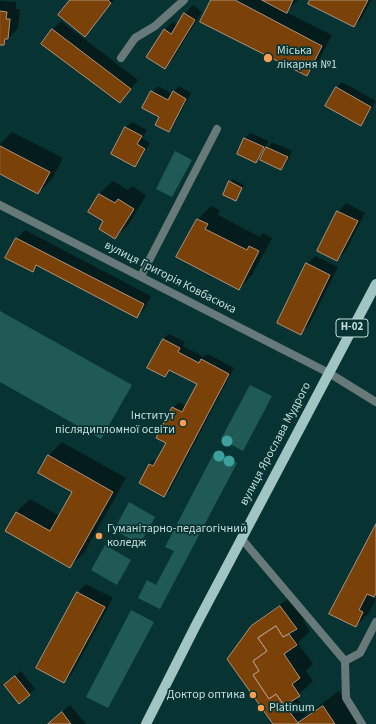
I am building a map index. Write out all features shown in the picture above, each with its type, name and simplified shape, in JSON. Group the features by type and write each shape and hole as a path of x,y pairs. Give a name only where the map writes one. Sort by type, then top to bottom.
{"main road":[{"name":"вулиця Ярослава Мудрого","path":"146,724 241,538 376,284"}],"street":[{"path":"121,58 135,38 155,26 184,0"},
{"path":"141,276 217,129"},
{"name":"вулиця Григорія Ковбасюка","path":"0,205 329,373 376,402"},
{"path":"241,538 345,661 346,698 362,724"},
{"path":"345,661 360,653 376,622"}],"shaded area":[{"path":"175,151 192,160 172,197 156,189"},
{"path":"0,311 132,385 101,439 0,382"},
{"path":"250,385 272,396 243,451 221,439"},
{"path":"215,451 237,463 160,609 138,598 147,580 156,585 174,551 165,547"},
{"path":"129,502 155,517 140,544 114,530"},
{"path":"105,545 131,560 117,585 91,570"},
{"path":"131,610 154,622 108,708 86,697"}],"building":[{"path":"70,0 108,0 111,3 85,37 58,15"},
{"path":"211,0 235,0 322,46 307,76 200,22"},
{"path":"262,0 293,0 287,13"},
{"path":"310,0 368,0 354,27 308,4"},
{"path":"0,11 7,12 6,19 10,19 8,39 5,39 4,45 0,45"},
{"path":"184,13 195,20 165,69 146,57 164,29 171,34"},
{"path":"52,29 131,89 120,103 41,44"},
{"path":"336,87 371,107 361,126 325,106"},
{"path":"151,91 168,100 173,91 186,99 169,132 155,125 159,117 142,108"},
{"path":"125,127 142,136 137,144 145,149 135,167 111,154"},
{"path":"244,138 264,147 256,163 237,154"},
{"path":"0,146 50,172 38,194 0,174"},
{"path":"266,147 288,157 281,170 260,160"},
{"path":"229,181 242,188 236,201 223,195"},
{"path":"99,194 115,203 118,199 134,209 115,239 99,229 103,221 88,212"},
{"path":"337,211 358,221 337,261 317,251"},
{"path":"197,219 208,224 205,229 247,250 249,246 259,251 239,290 176,257"},
{"path":"16,238 144,304 137,318 36,265 33,272 5,258"},
{"path":"306,263 330,275 301,335 277,323"},
{"name":"Інститут післядипломної освіти","path":"163,339 180,348 178,352 199,363 201,359 229,374 164,497 139,483 149,464 153,466 166,443 156,438 172,407 182,412 197,384 169,370 165,377 147,368"},
{"path":"48,455 113,492 70,568 5,531 16,512 50,531 72,492 38,473"},
{"path":"376,524 376,593 374,597 367,594 359,610 363,612 356,627 329,614"},
{"path":"77,592 105,607 64,683 36,668"},
{"path":"280,606 297,629 283,637 276,626 258,638 267,651 253,661 259,671 253,675 269,699 276,694 298,723 296,724 273,724 227,659 251,626"},
{"path":"276,626 283,637 289,634 297,645 284,654 300,678 292,684 300,696 284,706 276,694 269,699 253,675 259,671 253,661 267,651 258,638"},
{"path":"15,676 30,695 19,704 4,685"},
{"path":"323,706 335,724 298,724 298,723"},
{"path":"62,712 71,724 48,724"}],"place":[{"name":"Міська лікарня №1","path":"268,58"},
{"name":"Інститут післядипломної освіти","path":"183,423"},
{"name":"Гуманітарно-педагогічний коледж","path":"99,536"},
{"name":"Доктор оптика","path":"253,695"},
{"name":"Platinum","path":"261,708"}]}
